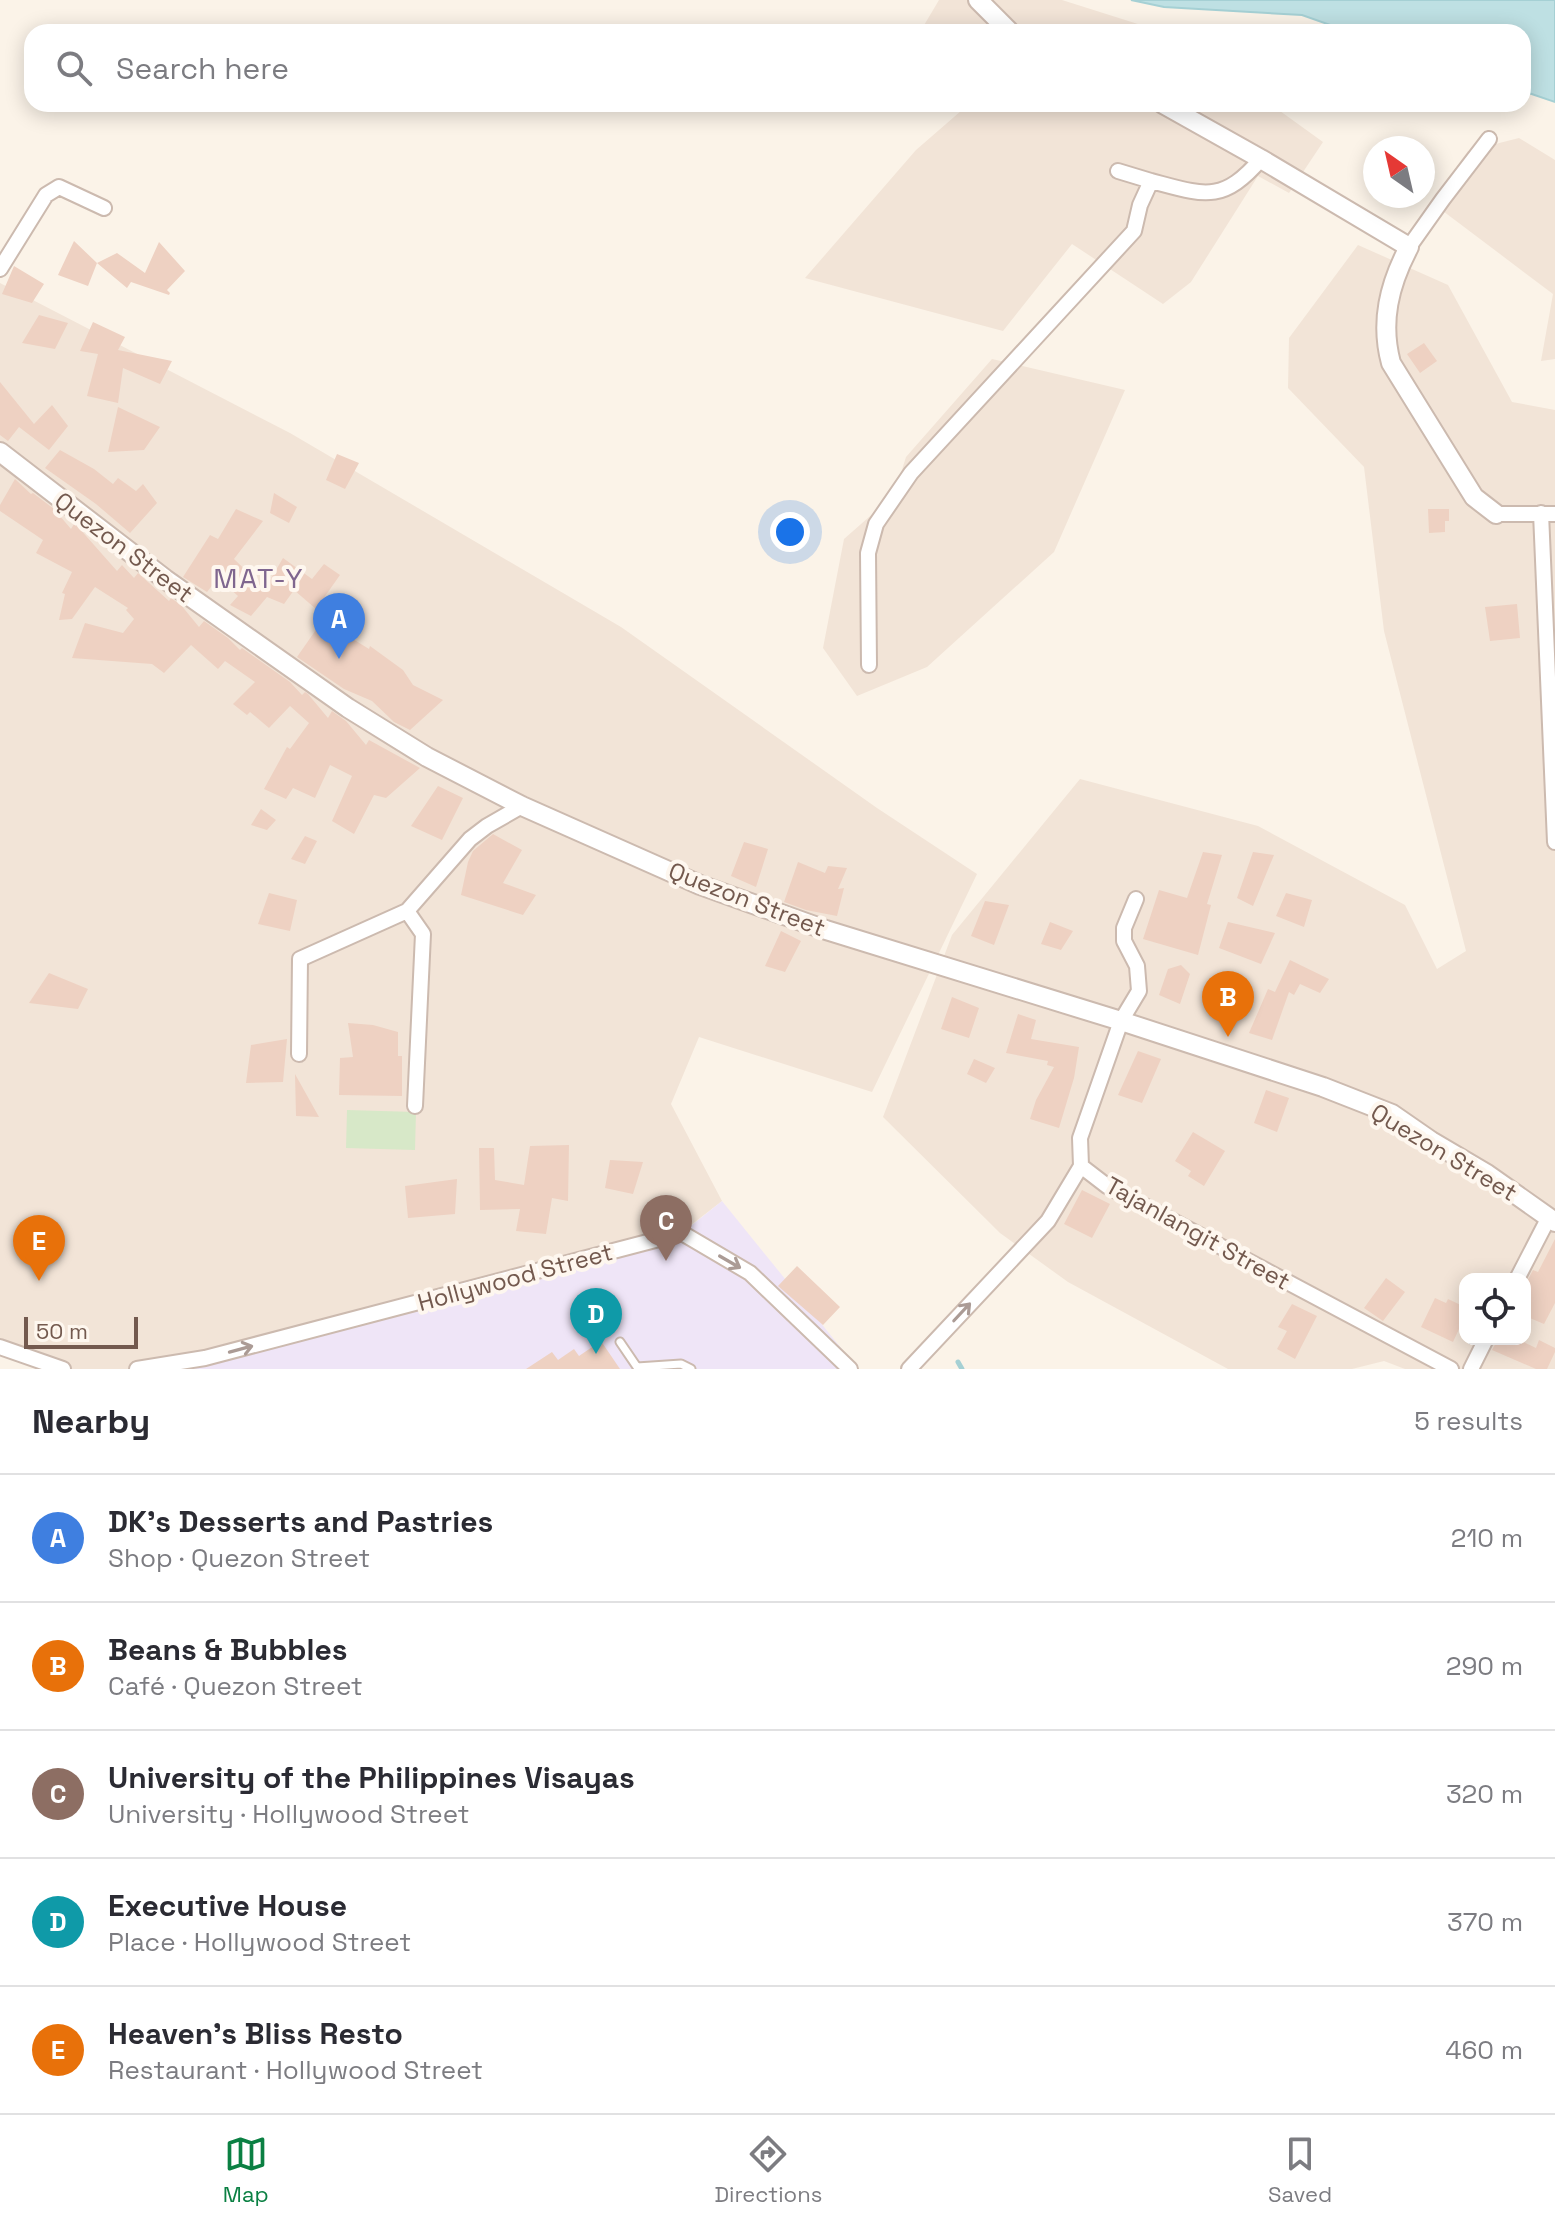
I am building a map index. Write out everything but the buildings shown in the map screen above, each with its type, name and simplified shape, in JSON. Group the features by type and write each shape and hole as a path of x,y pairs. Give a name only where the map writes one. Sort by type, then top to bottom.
{"street":[{"path":"978,0 1002,24"},
{"path":"1177,112 1409,247"},
{"path":"1489,139 1409,247 1396,273 1384,340 1391,363 1474,497 1496,514 1548,514 1555,841"},
{"path":"1118,171 1195,192 1218,193 1242,181 1261,159"},
{"path":"869,665 868,553 876,524 911,473 1134,231 1140,205 1151,181"},
{"path":"0,269 46,195 59,187 104,208"},
{"name":"Quezon Street","path":"0,452 165,579 348,708 427,757 522,806 700,885 784,915 1323,1087 1392,1114 1487,1174 1552,1220"},
{"path":"299,1054 300,959 407,911 470,839 522,806"},
{"name":"Tajanlangit Street","path":"1136,899 1124,928 1124,941 1137,966 1139,991 1121,1021 1080,1138 1081,1166 1107,1186 1451,1369"},
{"path":"407,911 423,934 415,1106"},
{"path":"909,1369 1048,1221 1081,1166"},
{"path":"1521,1273 1552,1220"},
{"name":"Hollywood Street","path":"137,1369 205,1358 682,1233 750,1273 850,1369"},
{"path":"1471,1369 1483,1345"},
{"path":"0,1347 63,1369"}],"lane":[{"path":"620,1342 637,1367 681,1364 691,1369"}],"shaded area":[{"path":"939,0 1062,0 1138,24 925,24"},
{"path":"960,112 1281,112 1323,142 1289,193 1258,176 1191,282 1163,304 1072,244 1003,331 805,278 916,150"},
{"path":"1519,138 1555,160 1555,359 1541,361 1553,294 1435,205 1435,196 1468,151"},
{"path":"1358,245 1448,285 1512,402 1555,410 1555,1369 1405,1369 1384,1361 1352,1369 1228,1369 1068,1282 1000,1233 883,1117 952,935 1080,779 1258,826 1405,905 1437,969 1466,951 1384,631 1364,467 1288,388 1289,338"},
{"name":"MAT-Y","path":"0,283 290,433 621,627 877,808 977,874 872,1092 699,1037 671,1104 722,1201 682,1232 154,1369 61,1369 0,1351"},
{"path":"992,359 1125,390 1054,552 927,667 857,696 823,648 844,539 894,495 906,457"},
{"path":"722,1201 858,1369 154,1369 682,1233"}],"green space":[{"path":"347,1110 416,1112 415,1150 346,1148"}],"water":[{"path":"1131,0 1555,0 1555,102 1531,94 1531,24 1327,24 1302,15 1164,7"}],"waterway":[{"path":"958,1362 962,1369"}],"place":[{"name":"DK's Desserts and Pastries","path":"339,659"},
{"name":"Beans & Bubbles","path":"1228,1037"},
{"name":"University of the Philippines Visayas","path":"666,1261"},
{"name":"Heaven's Bliss Resto","path":"39,1281"},
{"name":"Executive House","path":"596,1354"}],"district":[{"name":"MAT-Y","path":"259,578"}]}
